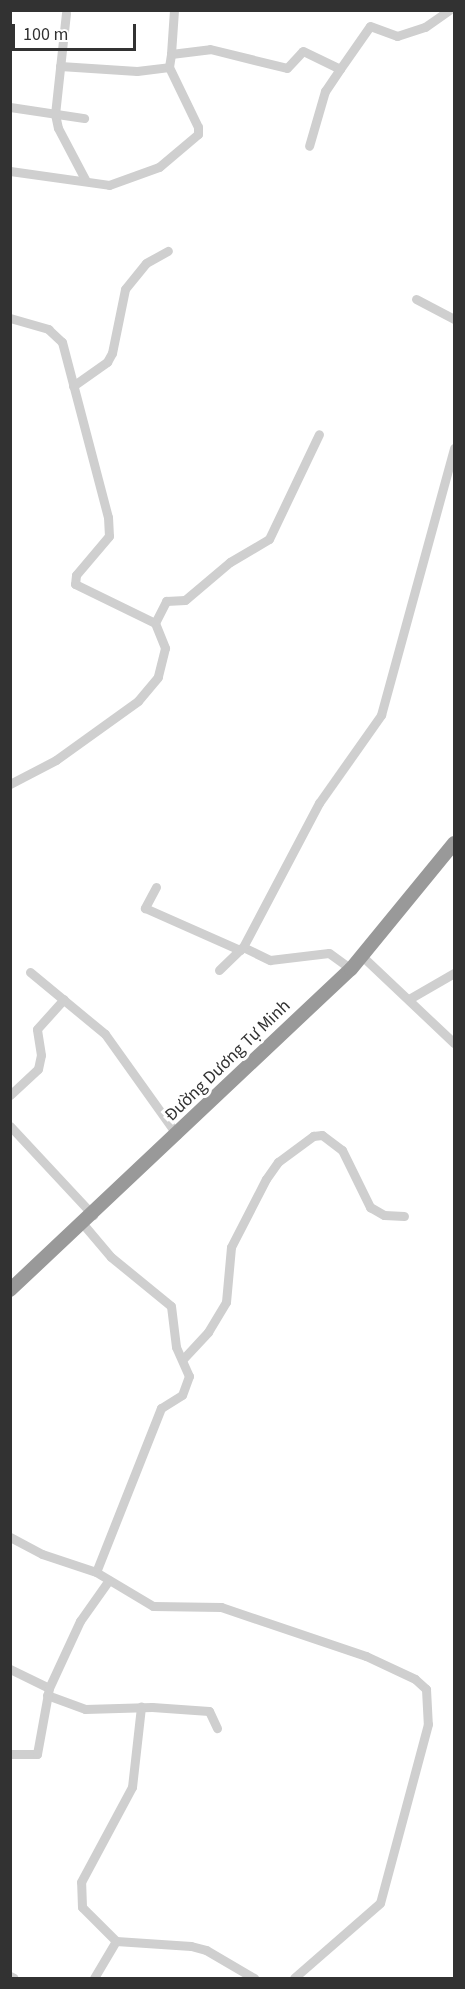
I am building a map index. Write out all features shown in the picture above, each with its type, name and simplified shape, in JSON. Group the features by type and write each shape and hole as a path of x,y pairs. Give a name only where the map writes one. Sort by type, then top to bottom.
{"highway":[{"name":"Đường Dương Tự Minh","path":"10,1290 93,1215 363,957 454,843"}],"street":[{"path":"10,171 109,186 159,166 195,141 198,127 169,67 174,10"},
{"path":"309,147 326,91 370,26 397,36 425,27 449,10"},
{"path":"66,13 55,114 58,128 86,182"},
{"path":"171,54 210,50 287,68 303,51 340,69"},
{"path":"60,66 137,71 169,67"},
{"path":"10,108 84,118"},
{"path":"72,386 93,375 107,362 112,353 125,289 146,263 168,251"},
{"path":"416,299 454,319"},
{"path":"10,318 29,322 59,337 110,529 105,543 76,575 75,584 155,623 165,648 158,677 147,691 56,760 10,784"},
{"path":"155,623 166,601 185,600 230,562 269,539 319,434"},
{"path":"219,970 241,949 319,803 381,716 452,469 454,448"},
{"path":"156,887 145,908 241,949 270,960 329,953 351,969"},
{"path":"363,957 454,1043"},
{"path":"30,972 105,1034 177,1135"},
{"path":"409,999 454,973"},
{"path":"10,1095 38,1069 40,1054 37,1029 64,999"},
{"path":"10,1126 93,1215"},
{"path":"183,1359 208,1332 226,1302 231,1247 266,1179 278,1162 313,1136 322,1135 342,1150 370,1207 384,1215 404,1216"},
{"path":"82,1224 111,1257 171,1306 176,1347 189,1376 186,1389 178,1400 161,1408 96,1572"},
{"path":"10,1537 42,1554 96,1572 153,1606 221,1607 366,1656 415,1679 426,1689 428,1724 380,1903 294,1978"},
{"path":"10,1754 37,1754 48,1692 80,1621 110,1580"},
{"path":"10,1669 48,1692 85,1709 141,1707 209,1711 217,1728"},
{"path":"141,1707 132,1787 81,1882 79,1893 82,1907 116,1941 162,1942 206,1950 254,1978"},
{"path":"94,1978 116,1941"}]}
